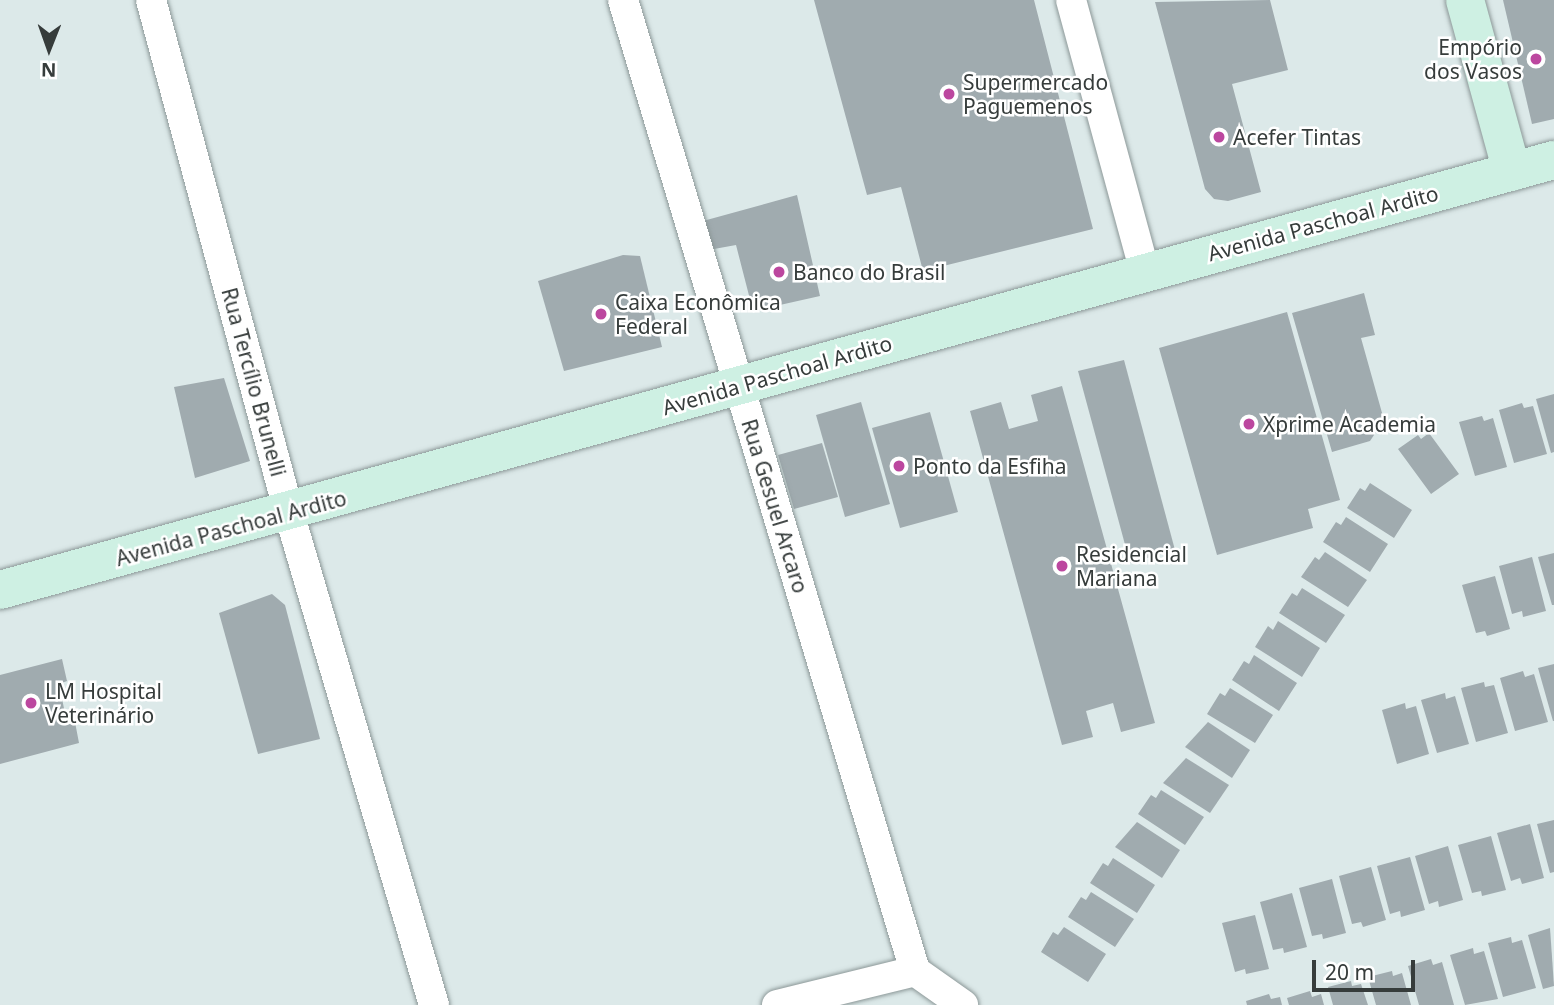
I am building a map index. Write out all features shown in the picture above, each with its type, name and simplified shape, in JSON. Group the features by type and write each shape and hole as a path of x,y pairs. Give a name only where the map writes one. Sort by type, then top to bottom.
{"main road":[{"path":"1465,0 1512,172"},
{"name":"Avenida Paschoal Ardito","path":"0,590 289,513 1554,160"}],"street":[{"name":"Rua Tercílio Brunelli","path":"151,0 289,513 434,1005"},
{"name":"Rua Gesuel Arcaro","path":"622,0 915,971"},
{"path":"1071,0 1145,272"},
{"path":"777,1005 915,971 963,1005"}],"building":[{"name":"Supermercado Paguemenos","path":"814,0 1034,0 1093,229 923,271 901,187 867,195"},
{"name":"Acefer Tintas","path":"1270,0 1288,70 1232,84 1261,192 1228,201 1214,199 1205,189 1155,2"},
{"name":"Empório dos Vasos","path":"1503,0 1554,0 1554,119 1532,124"},
{"name":"Banco do Brasil","path":"797,195 820,296 753,311 736,245 714,249 703,221"},
{"name":"Caixa Econômica Federal","path":"623,255 640,256 662,347 564,371 538,281"},
{"path":"1364,293 1375,335 1361,338 1384,420 1370,441 1332,452 1292,313"},
{"name":"Xprime Academia","path":"1287,312 1340,500 1308,509 1313,528 1217,555 1159,348"},
{"path":"1124,360 1175,550 1130,563 1078,371"},
{"path":"224,378 250,461 195,478 174,387"},
{"name":"Residencial Mariana","path":"1062,386 1155,723 1121,732 1113,703 1086,711 1093,737 1062,745 970,411 1001,402 1009,429 1038,421 1031,395"},
{"path":"1554,394 1554,452 1551,453 1536,399"},
{"path":"861,402 890,504 845,517 816,415"},
{"path":"1522,403 1524,408 1533,406 1547,454 1514,463 1499,410"},
{"path":"930,412 958,512 900,528 872,428"},
{"path":"1482,416 1484,421 1493,418 1507,467 1475,476 1459,422"},
{"path":"1429,433 1459,474 1431,494 1398,449 1418,435 1421,439"},
{"path":"822,443 838,497 794,509 778,455"},
{"path":"1370,483 1412,510 1394,538 1347,508 1360,488 1365,491"},
{"path":"1346,517 1388,544 1370,572 1323,542 1336,522 1341,525"},
{"path":"1325,552 1367,580 1348,607 1301,577 1315,557 1319,560"},
{"path":"1554,553 1554,605 1552,605 1538,557"},
{"path":"1532,557 1546,611 1523,617 1522,611 1512,614 1499,566"},
{"path":"1495,576 1510,629 1487,636 1485,631 1476,633 1462,585"},
{"path":"1302,588 1345,615 1326,643 1279,613 1292,593 1297,596"},
{"path":"272,594 285,605 320,739 258,754 219,613"},
{"path":"1278,621 1320,648 1302,677 1255,647 1268,626 1273,630"},
{"path":"1254,655 1297,683 1279,711 1232,680 1244,661 1249,664"},
{"name":"LM Hospital Veterinário","path":"62,659 67,681 59,684 67,723 75,722 79,743 0,764 0,675"},
{"path":"1554,664 1554,721 1553,721 1538,668"},
{"path":"1523,671 1525,677 1534,674 1548,722 1515,731 1500,678"},
{"path":"1484,682 1485,687 1494,685 1508,733 1476,742 1461,688"},
{"path":"1230,688 1273,715 1255,743 1207,714 1220,693 1225,696"},
{"path":"1445,693 1446,699 1455,696 1469,744 1437,753 1421,700"},
{"path":"1405,703 1406,709 1416,706 1429,754 1397,764 1382,710"},
{"path":"1208,722 1250,750 1232,778 1185,747"},
{"path":"1186,758 1229,785 1210,813 1163,783"},
{"path":"1161,790 1204,817 1185,845 1138,814 1151,795 1156,798"},
{"path":"1554,820 1554,872 1550,873 1537,824"},
{"path":"1137,822 1180,850 1162,878 1115,847"},
{"path":"1530,824 1544,878 1522,884 1520,878 1511,881 1497,833"},
{"path":"1491,836 1506,890 1482,896 1481,891 1472,893 1458,845"},
{"path":"1448,846 1463,900 1439,907 1438,901 1429,904 1415,856"},
{"path":"1410,857 1425,910 1401,917 1400,911 1390,914 1377,866"},
{"path":"1113,858 1155,885 1137,913 1090,883 1103,863 1108,866"},
{"path":"1371,867 1386,920 1363,927 1361,922 1352,924 1339,876"},
{"path":"1332,879 1346,933 1323,939 1322,934 1312,936 1299,888"},
{"path":"1091,892 1134,919 1115,947 1068,917 1081,897 1086,900"},
{"path":"1292,893 1307,947 1284,953 1283,948 1273,950 1260,902"},
{"path":"1255,915 1269,969 1246,974 1245,969 1235,972 1222,923"},
{"path":"1064,927 1106,954 1088,982 1041,952 1053,932 1058,935"},
{"path":"1550,928 1554,986 1543,989 1528,935"},
{"path":"1511,937 1512,943 1522,940 1536,988 1503,997 1488,943"},
{"path":"1473,948 1474,954 1484,951 1498,999 1465,1005 1450,955"},
{"path":"1431,959 1433,965 1442,962 1454,1005 1419,1005 1408,966"},
{"path":"1392,971 1393,976 1402,973 1411,1005 1376,1005 1368,977"},
{"path":"1351,981 1352,986 1361,984 1368,1005 1333,1005 1328,987"},
{"path":"1310,991 1312,997 1321,994 1324,1005 1289,1005 1287,998"},
{"path":"1269,994 1271,999 1280,997 1282,1005 1247,1005 1246,1001"}],"place":[{"name":"Empório dos Vasos","path":"1536,59"},
{"name":"Supermercado Paguemenos","path":"949,94"},
{"name":"Acefer Tintas","path":"1219,137"},
{"name":"Banco do Brasil","path":"779,272"},
{"name":"Caixa Econômica Federal","path":"601,314"},
{"name":"Xprime Academia","path":"1249,424"},
{"name":"Ponto da Esfiha","path":"899,466"},
{"name":"Residencial Mariana","path":"1062,566"},
{"name":"LM Hospital Veterinário","path":"31,703"}]}
